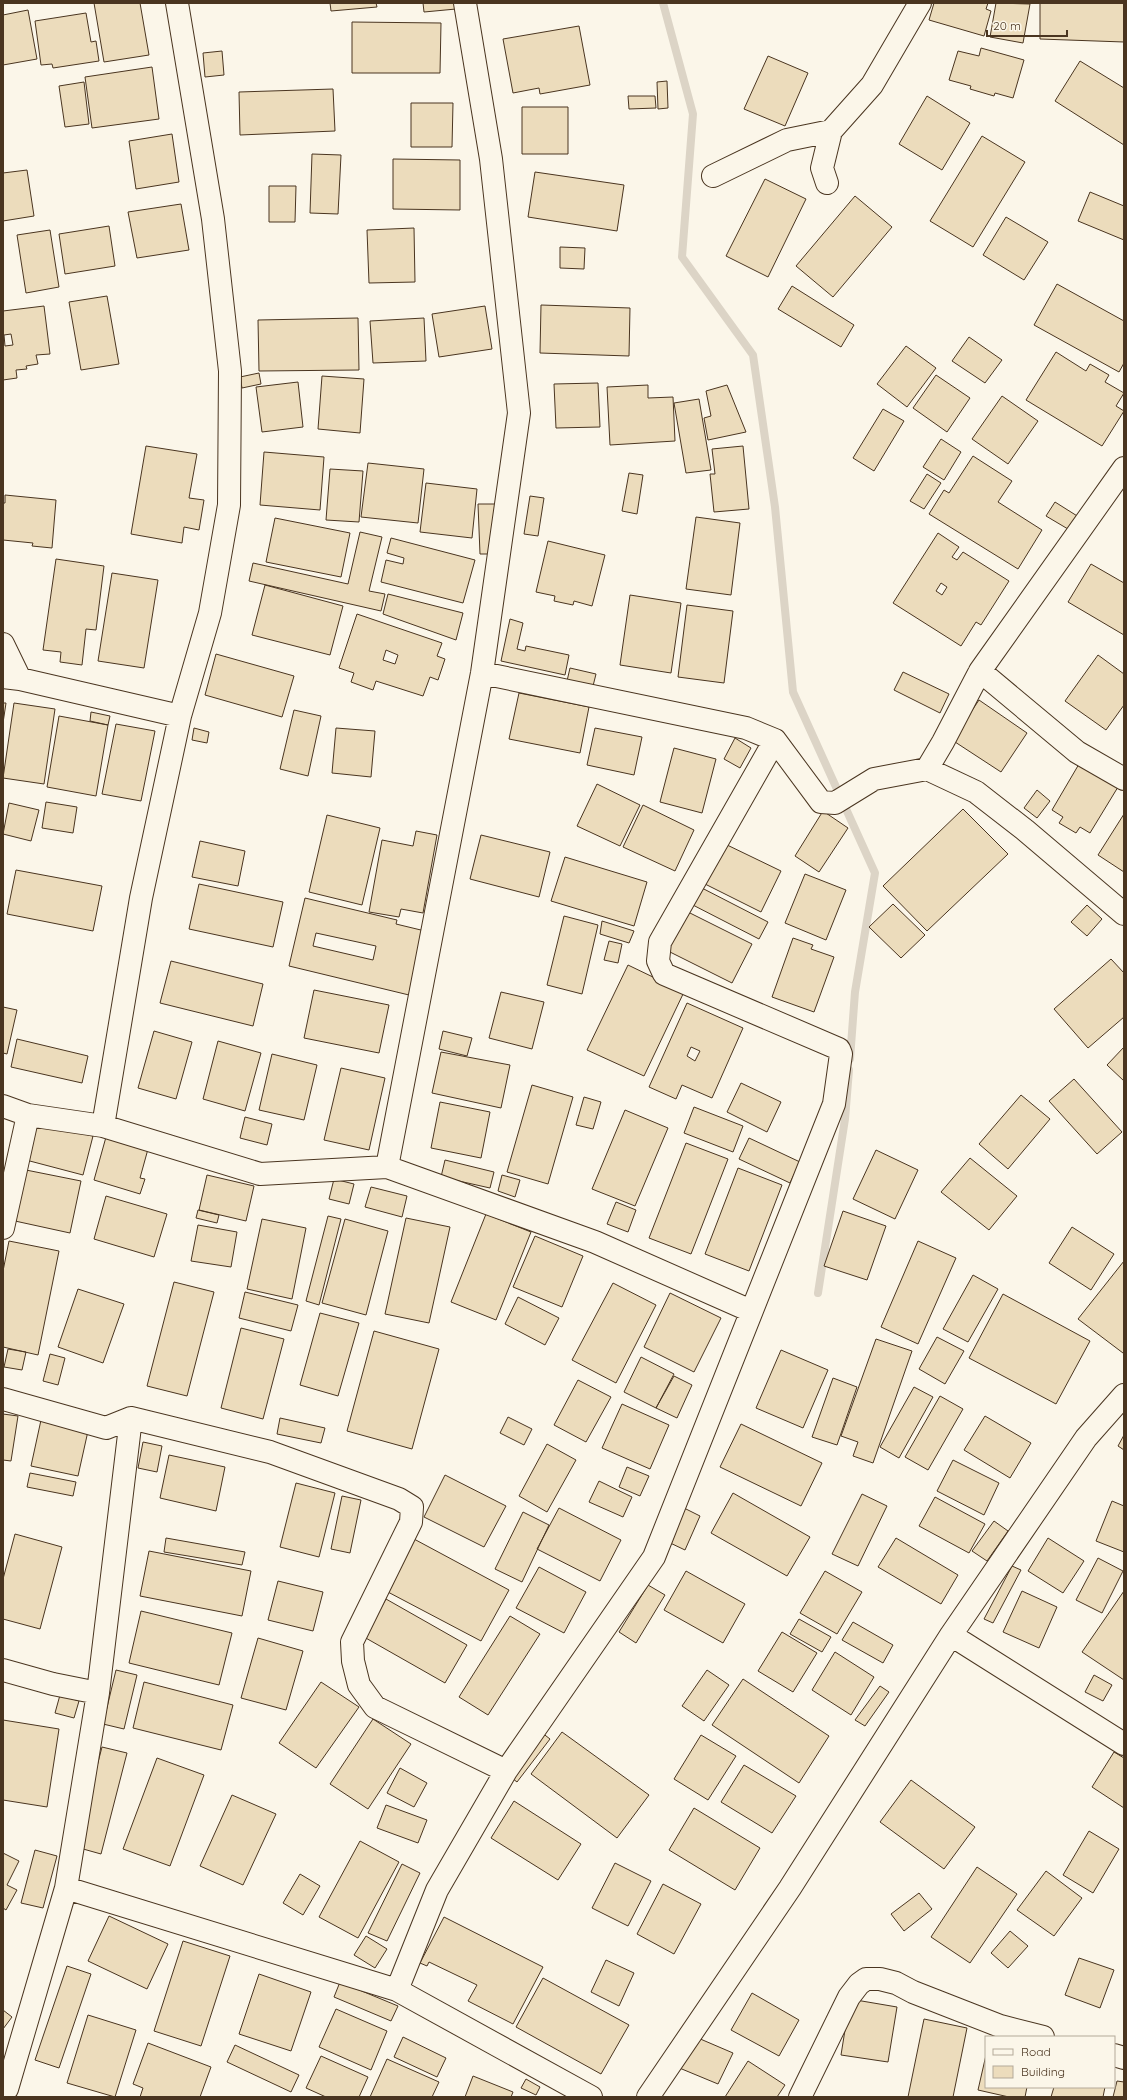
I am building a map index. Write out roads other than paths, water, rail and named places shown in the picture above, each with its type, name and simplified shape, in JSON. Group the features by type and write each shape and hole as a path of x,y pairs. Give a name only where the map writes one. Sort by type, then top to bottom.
{"street":[{"path":"103,1126 141,898 180,716 210,613 229,505 230,371 213,219 177,3"},
{"path":"387,1167 482,673 519,413 491,159 465,3"},
{"path":"827,183 822,168 831,131 872,85 920,3"},
{"path":"713,176 787,140 831,131"},
{"path":"927,769 944,742 980,671 1124,468"},
{"path":"3,644 12,678 180,716"},
{"path":"980,671 1077,752 1124,779"},
{"path":"482,673 746,728 775,740 820,802 835,803 874,779 927,769 976,792 1025,830 1124,914"},
{"path":"397,1990 437,1890 506,1771 654,1557 834,1104 840,1054 836,1048 664,974 658,961 660,942 775,740"},
{"path":"3,1106 28,1115 103,1126 260,1174 387,1167 595,1242 751,1311"},
{"path":"3,1228 28,1115"},
{"path":"648,2097 790,1888 951,1635 1086,1438 1124,1395"},
{"path":"3,1399 106,1428 131,1418 270,1452 399,1499 412,1507 411,1522 352,1642 353,1661 359,1685 376,1707 506,1771"},
{"path":"10,2093 66,1888 98,1693 131,1418"},
{"path":"951,1635 1124,1744"},
{"path":"3,1670 53,1684 98,1693"},
{"path":"66,1888 397,1990 591,2097"},
{"path":"800,2097 849,1997 859,1984 866,1979 880,1979 896,1982 912,1992 1000,2026 1040,2036"}],"waterway":[{"path":"663,3 693,114 682,257 753,355 775,507 793,692 875,873 855,992 850,1059"},
{"path":"818,1293 845,1119 849,1070"}]}
